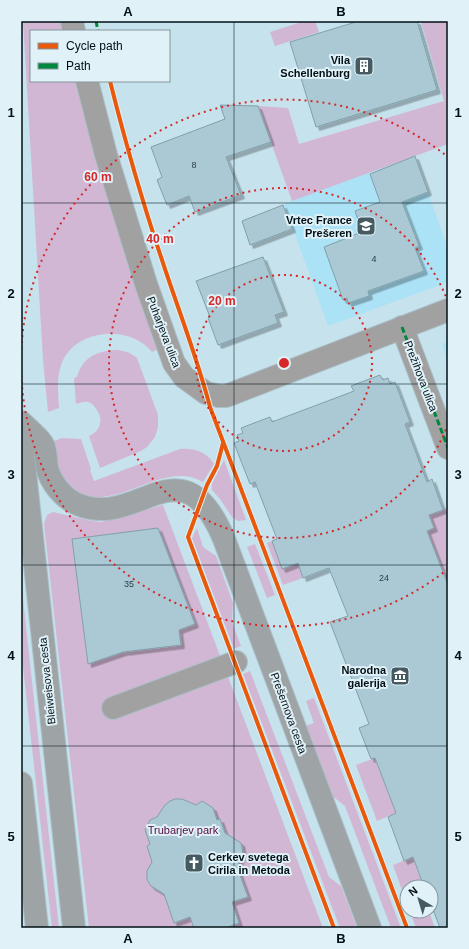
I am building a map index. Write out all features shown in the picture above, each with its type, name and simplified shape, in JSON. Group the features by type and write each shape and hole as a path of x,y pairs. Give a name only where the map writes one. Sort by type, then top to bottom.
{"main road":[{"name":"Prešernova cesta","path":"21,422 44,446 47,468 52,480 63,495 77,504 98,509 114,508 164,491 181,490 196,497 210,511 224,539 370,928"},
{"name":"Bleiweisova cesta","path":"22,445 74,928"},
{"path":"21,783 37,928"}],"street":[{"name":"Puharjeva ulica","path":"87,82 106,155 146,284 174,363 184,377 206,393 226,396 448,310"},
{"name":"Prežihova ulica","path":"402,327 448,448"},
{"path":"113,708 236,662"}],"shaded area":[{"name":"Vrtec France Prešeren","path":"415,156 448,249 448,282 328,326 284,204"},
{"path":"448,342 448,362 442,344"}],"green space":[{"path":"23,21 63,21 65,30 30,30 30,82 77,82 159,349 152,352 143,343 131,337 119,334 93,336 81,341 71,349 63,360 59,372 58,384 59,408 48,412 43,360"},
{"path":"305,21 315,21 319,32 275,46 270,32"},
{"path":"421,21 448,21 448,144 292,201 258,106 288,108 299,144 444,101"},
{"path":"120,350 132,354 137,358 158,415 158,427 155,437 147,447 141,451 100,468 89,436 96,431 100,425 99,414 92,404 85,402 76,404 74,378 77,377 82,365 90,357 101,352"},
{"path":"62,438 81,439 94,481 180,449 199,451 207,456 214,464 203,482 186,476 169,477 118,494 102,497 86,495 71,486 63,478 56,465 51,442"},
{"path":"224,460 246,520 238,521 232,517 212,490 212,484"},
{"name":"Trubarjev park","path":"163,505 323,928 89,928 44,524 47,515 53,512 101,522"},
{"path":"447,508 448,585 427,531 434,528 429,515"},
{"path":"197,528 203,547 216,556 233,603 232,622 241,646 234,649 192,538"},
{"path":"277,539 287,567 298,563 303,578 283,585 267,543"},
{"path":"255,544 275,595 267,598 247,547"},
{"path":"21,581 59,928 52,928 21,649"},
{"path":"250,671 329,877 341,886 357,928 340,928 243,674"},
{"path":"314,698 401,928 391,928 345,806 331,795 305,726 314,723 306,701"},
{"path":"375,758 396,813 377,821 356,765"},
{"path":"413,857 421,879 399,879 399,882 393,865"},
{"path":"413,919 432,919 435,928 416,928"}],"building":[{"name":"Vila Schellenburg","path":"359,21 417,21 437,90 316,127 290,42"},
{"path":"220,105 258,106 271,142 226,157 241,195 195,212 189,196 167,205 157,180 162,177 151,147 225,119"},
{"path":"415,156 428,192 402,202 419,246 415,248 424,271 368,291 369,296 348,303 347,298 343,300 324,247 362,232 355,211 380,202 370,174"},
{"path":"283,205 292,229 250,245 242,221"},
{"path":"263,257 284,312 275,315 278,323 218,345 208,318 210,317 196,281"},
{"name":"Narodna galerija","path":"380,375 383,380 388,378 390,384 395,382 410,422 405,424 427,482 432,479 443,510 429,515 434,528 427,531 448,585 448,928 440,928 437,919 439,919 439,879 421,879 413,857 404,861 388,817 396,813 375,758 371,759 359,728 369,724 330,622 348,616 329,568 303,578 298,563 282,569 272,541 277,539 255,482 250,484 234,443 239,441 237,435 243,433 241,428 270,417 272,422 354,391 351,386"},
{"path":"158,528 195,624 179,630 181,645 123,652 88,664 72,539"},
{"name":"Cerkev svetega Cirila in Metoda","path":"175,799 182,799 196,805 202,801 213,808 217,820 220,819 225,833 241,843 243,853 237,867 248,897 232,902 239,923 225,928 194,928 190,917 174,923 164,894 151,886 147,880 147,871 152,862 147,846 150,844 145,830 150,820 157,817 165,805"}],"marked path":[{"path":"96,21 98,30"},
{"path":"402,327 448,448"}],"cycle path":[{"path":"110,82 148,216 210,407 407,928"},
{"path":"223,443 217,466 207,485 188,537 334,928"}],"place":[{"name":"Vila Schellenburg","path":"364,66"},
{"name":"Vrtec France Prešeren","path":"366,226"},
{"name":"Narodna galerija","path":"400,676"},
{"name":"Cerkev svetega Cirila in Metoda","path":"194,863"}]}
